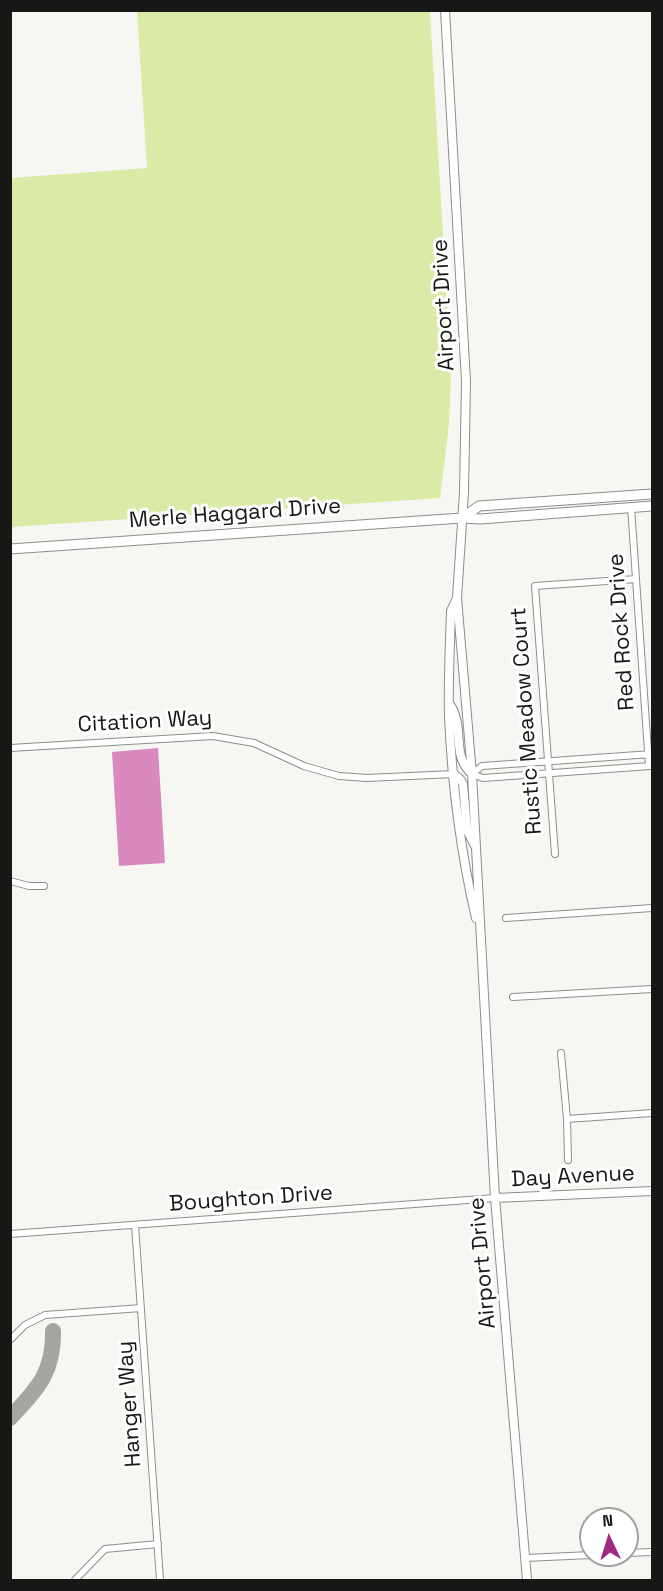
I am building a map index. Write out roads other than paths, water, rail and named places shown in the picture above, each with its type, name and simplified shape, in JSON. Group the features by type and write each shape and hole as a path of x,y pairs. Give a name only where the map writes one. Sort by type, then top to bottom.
{"main road":[{"name":"Airport Drive","path":"445,10 466,381 457,598 472,774 495,1198 527,1581"},
{"name":"Merle Haggard Drive","path":"462,518 479,506 652,494"},
{"name":"Merle Haggard Drive","path":"10,549 652,506"},
{"name":"Airport Drive","path":"457,598 451,610 449,703 454,774 472,902 481,942"},
{"path":"449,703 457,713 461,761 472,774"},
{"path":"454,774 463,784 467,830 476,849"},
{"name":"Day Avenue","path":"495,1198 652,1191"}],"street":[{"name":"Red Rock Drive","path":"631,507 651,766"},
{"name":"Rustic Meadow Court","path":"555,854 535,586 636,579"},
{"name":"Citation Way","path":"10,748 213,736 254,743 304,766 339,776 377,778 454,774"},
{"path":"472,774 482,766 651,754"},
{"path":"472,774 483,778 651,766"},
{"path":"10,881 30,886 44,886"},
{"path":"506,918 652,908"},
{"path":"513,997 652,989"},
{"path":"561,1053 568,1160"},
{"path":"567,1119 652,1113"},
{"name":"Boughton Drive","path":"10,1234 495,1198"},
{"name":"Hanger Way","path":"135,1225 160,1581"},
{"path":"10,1340 25,1325 45,1315 141,1308"},
{"path":"75,1581 105,1549 158,1544"},
{"path":"525,1558 579,1556"}]}
